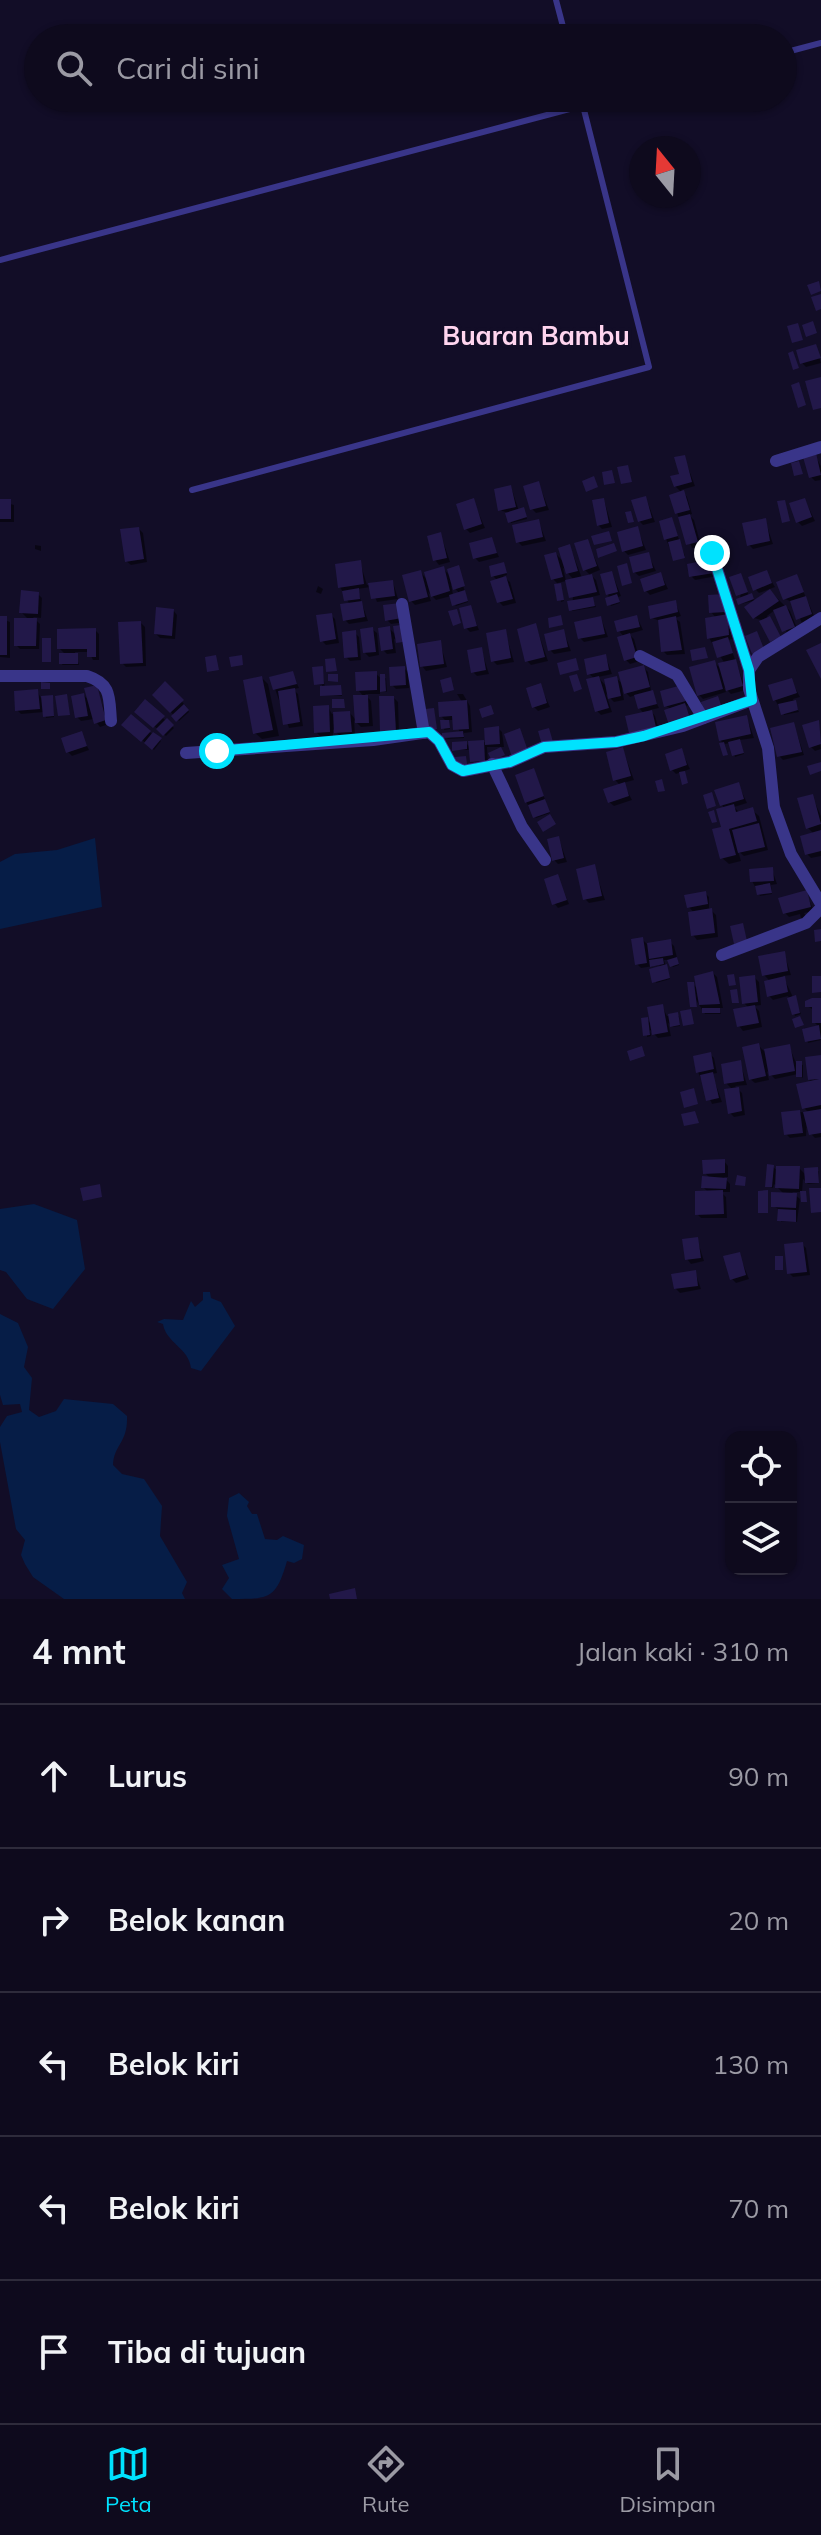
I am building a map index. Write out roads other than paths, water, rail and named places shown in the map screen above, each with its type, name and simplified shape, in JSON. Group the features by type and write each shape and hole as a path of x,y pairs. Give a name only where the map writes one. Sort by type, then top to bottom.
{"street":[{"path":"776,461 821,447"},
{"path":"712,553 749,670 752,700 768,748 774,807 791,854 821,906 806,923 722,955"},
{"path":"402,604 424,733"},
{"path":"749,670 769,650 821,618"},
{"path":"640,656 677,675 703,718"},
{"path":"0,676 87,676 99,680 109,690 111,721"},
{"path":"186,753 424,733 434,734 456,769 463,771 510,762 544,747 616,742 703,718 752,700"},
{"path":"492,764 522,827 545,860"}],"lane":[{"path":"556,0 562,24"},
{"path":"797,49 821,43"},
{"path":"0,260 545,112"},
{"path":"192,490 649,367 585,112"}],"water":[{"path":"95,838 102,907 0,929 0,862 15,854 57,850"},
{"path":"34,1204 77,1220 85,1269 53,1309 27,1299 6,1272 0,1270 0,1209"},
{"path":"203,1292 210,1292 211,1298 221,1302 235,1326 201,1371 191,1368 186,1355 168,1336 163,1324 157,1322 164,1319 183,1320 191,1301 195,1307 203,1300"},
{"path":"0,1314 18,1323 28,1347 24,1367 32,1378 29,1410 39,1417 56,1411 64,1399 113,1404 127,1416 125,1432 113,1465 122,1474 144,1479 162,1506 160,1536 187,1582 182,1593 185,1599 64,1599 33,1577 21,1555 25,1540 16,1529 0,1442 0,1427 7,1416 22,1412 20,1404 3,1405 0,1395"},
{"path":"239,1493 249,1502 247,1506 252,1514 257,1514 265,1539 277,1540 283,1536 304,1545 302,1559 294,1563 287,1561 275,1590 263,1597 232,1599 222,1589 229,1578 222,1565 239,1559 227,1516 229,1498"}],"district":[{"name":"Buaran Bambu","path":"536,336"}]}
